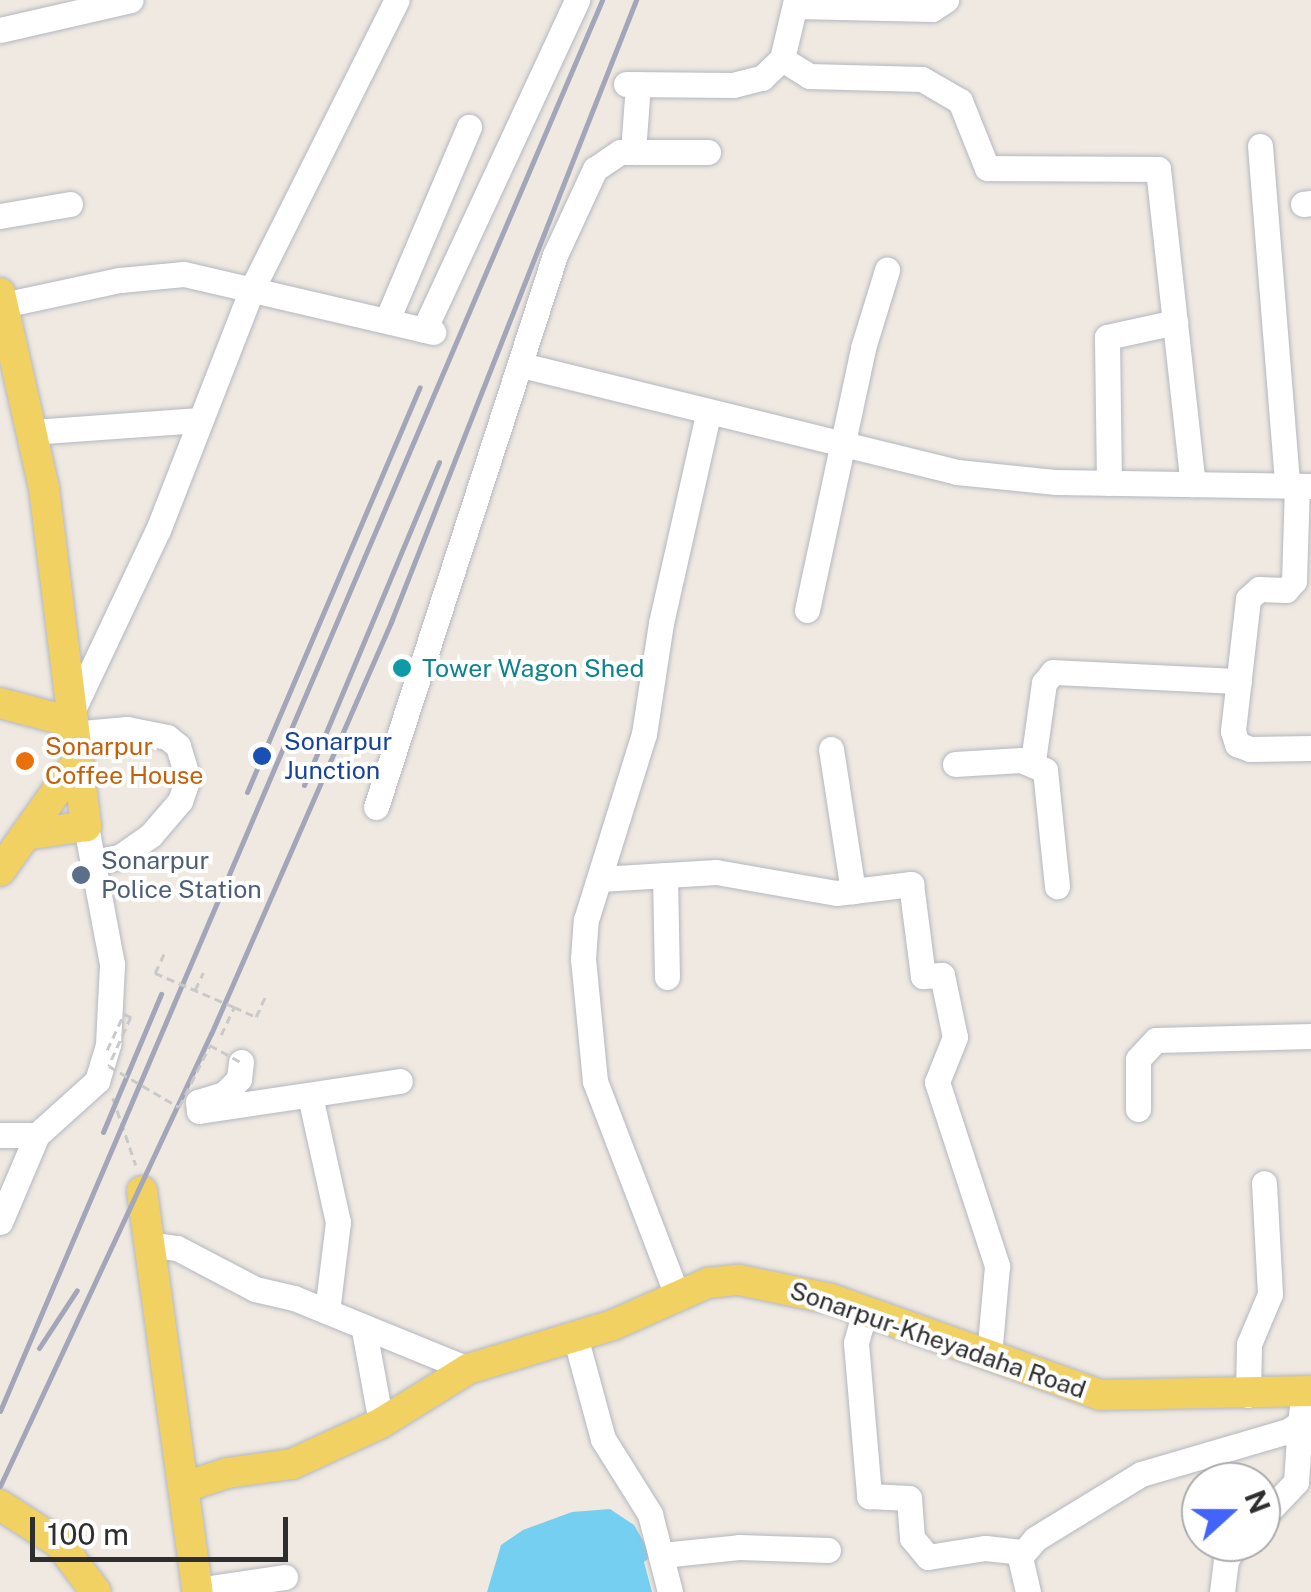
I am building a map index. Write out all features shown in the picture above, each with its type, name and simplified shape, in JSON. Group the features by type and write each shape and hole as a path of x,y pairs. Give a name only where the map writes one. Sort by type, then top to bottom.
{"main road":[{"path":"2,299 9,375 32,432 44,488 70,727 86,826 26,834"},
{"path":"0,703 70,727"},
{"path":"0,871 75,765"},
{"path":"142,1191 188,1486 198,1591"},
{"name":"Sonarpur-Kheyadaha Road","path":"188,1486 228,1473 292,1464 380,1424 468,1369 575,1336 676,1295 739,1280 865,1311 1101,1395 1307,1391"},
{"path":"0,1505 59,1543 96,1592"}],"street":[{"path":"0,30 131,0"},
{"path":"93,862 119,856 151,835 180,801 188,778 178,746 167,737 127,728 70,727 158,530 252,289 397,0"},
{"path":"2,299 170,275 252,289 429,331 577,0"},
{"path":"633,152 632,84 733,86 762,78 782,59 796,3 932,9 946,0"},
{"path":"782,59 808,76 922,79 960,101 988,168 1158,169 1193,484"},
{"path":"388,320 469,127"},
{"path":"1260,146 1298,486 1294,581 1286,590 1260,590 1248,599 1238,681 1238,744 1311,748"},
{"path":"376,807 555,254 595,169 606,156 708,152"},
{"path":"0,216 70,204"},
{"path":"807,610 863,348 887,270"},
{"path":"1109,483 1107,336 1175,322"},
{"path":"522,364 708,414 957,472 1109,483 1298,486"},
{"path":"676,1295 595,1081 584,959 586,920 644,734 660,622 708,414"},
{"path":"32,432 202,420"},
{"path":"1057,886 1049,781 1033,761 1044,683 1053,672 1238,681"},
{"path":"831,749 854,891"},
{"path":"955,764 1033,761"},
{"path":"0,1222 37,1135 97,1080 107,1050 112,964 86,826"},
{"path":"600,879 716,872 812,891 911,884 923,976 942,975 955,1036 937,1082 998,1266 989,1356"},
{"path":"665,876 666,977"},
{"path":"1138,1109 1138,1059 1156,1040 1311,1036"},
{"path":"241,1062 239,1078 224,1094 198,1102 199,1111 400,1081"},
{"path":"310,1096 338,1222 327,1312"},
{"path":"0,1135 37,1135"},
{"path":"1248,1395 1249,1344 1270,1294 1264,1182"},
{"path":"148,1244 177,1248 255,1289 327,1312 468,1369"},
{"path":"865,1311 856,1343 869,1496 910,1498 912,1538 928,1557 985,1548 1024,1552 1140,1474 1300,1423"},
{"path":"364,1330 380,1424"},
{"path":"575,1336 602,1439 650,1514 670,1592"},
{"path":"1281,1498 1296,1482 1300,1423 1307,1391"},
{"path":"662,1555 739,1547 828,1550"},
{"path":"1024,1552 1020,1568 1028,1592"},
{"path":"1222,1592 1226,1562"},
{"path":"198,1591 285,1577"}],"path":[{"path":"164,954 155,973 256,1017 264,997"},
{"path":"196,990 203,973"},
{"path":"222,1035 234,1007"},
{"path":"107,1050 124,1014 131,1017 109,1066 179,1107 210,1045 241,1062"},
{"path":"97,1080 125,1117 142,1191"}],"water":[{"path":"610,1509 634,1525 652,1556 644,1562 652,1592 487,1592 501,1545 523,1530 572,1512"}],"railway":[{"path":"0,1411 602,0"},
{"path":"0,1486 211,1034 391,622 636,0"},
{"path":"247,792 420,387"},
{"path":"304,785 439,462"},
{"path":"103,1132 161,994"},
{"path":"39,1348 77,1290"}],"place":[{"name":"Tower Wagon Shed","path":"402,668"},
{"name":"Sonarpur Junction","path":"262,756"},
{"name":"Sonarpur Coffee House","path":"25,761"},
{"name":"Sonarpur Police Station","path":"81,875"}]}
